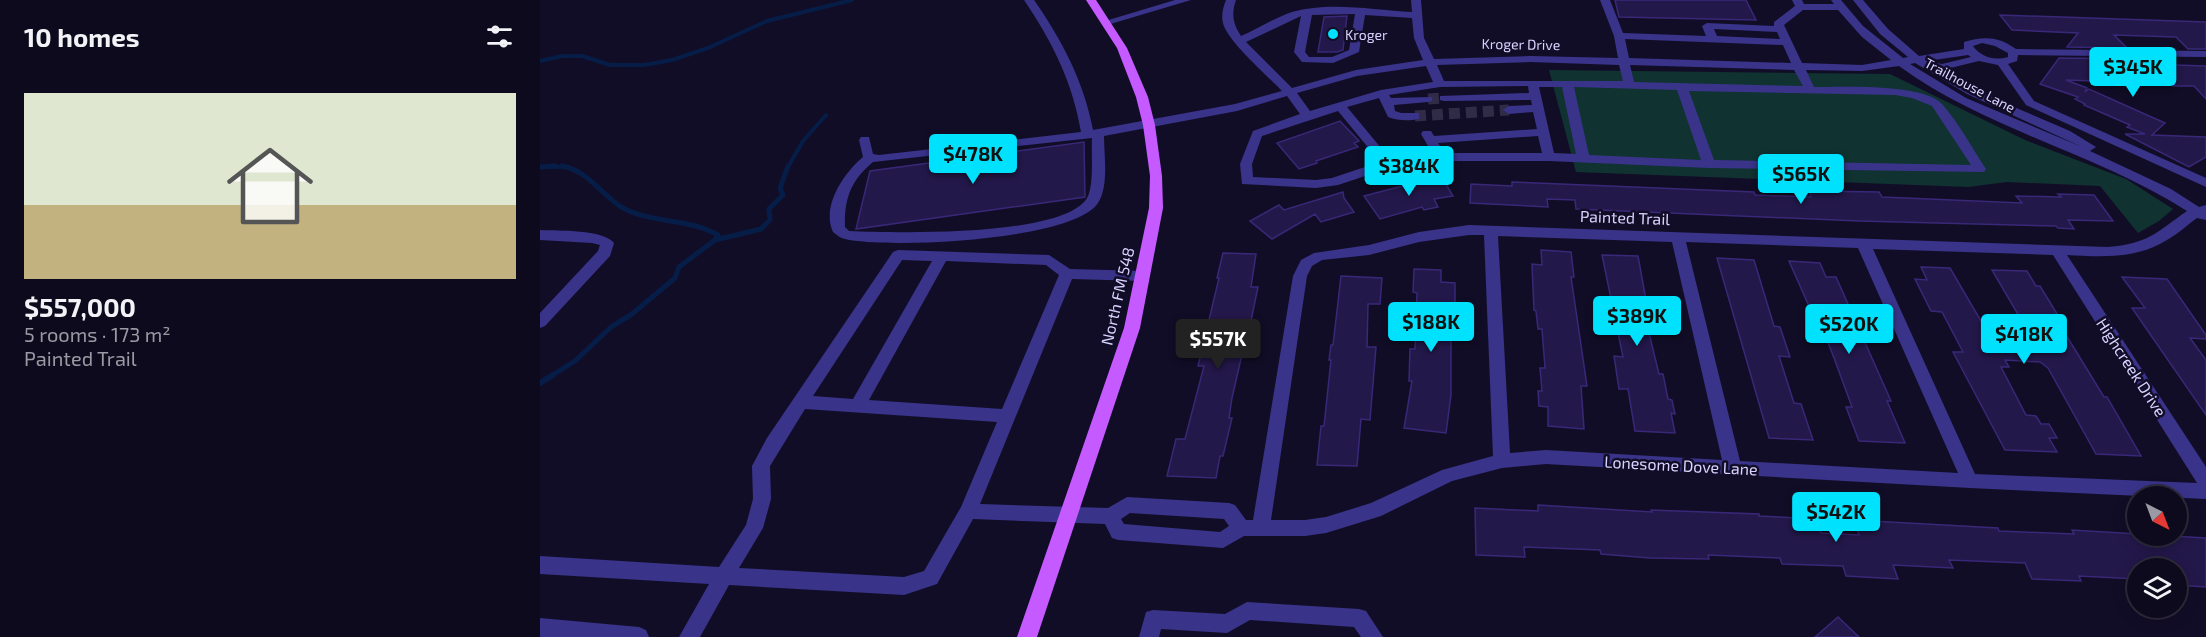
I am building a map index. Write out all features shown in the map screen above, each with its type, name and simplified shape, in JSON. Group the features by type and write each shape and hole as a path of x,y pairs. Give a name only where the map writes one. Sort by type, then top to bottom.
{"main road":[{"name":"North FM 548","path":"1028,637 1132,328 1156,208 1156,176 1149,125 1130,64 1107,22 1091,0"}],"street":[{"path":"865,140 867,154 870,158 854,170 844,186 837,206 838,229 846,235 922,238 998,232 1068,219 1085,210 1092,203 1095,193 1093,134 1062,49 1029,0"},
{"path":"1107,22 1161,3 1186,0"},
{"path":"1232,0 1228,8 1228,24 1239,41 1290,92 1307,116"},
{"path":"1416,0 1419,38 1440,84"},
{"path":"1605,0 1619,36 1629,85"},
{"name":"Trailhouse Lane","path":"1858,0 1870,18 1930,66 1987,99 2074,138 2112,164"},
{"path":"1810,90 1778,24 1799,3 1839,3"},
{"name":"Trailhouse Lane","path":"1839,3 1866,35 1899,63 1981,110 2112,164 2203,212"},
{"path":"1239,41 1294,15 1307,12 1416,15"},
{"path":"1307,12 1299,52 1306,60 1333,60 1354,52 1360,13"},
{"path":"1713,39 1707,26 1780,28"},
{"path":"1619,36 1786,42"},
{"path":"1980,58 1970,51 1968,47 1971,42 1982,40 1996,42 2013,52 2206,54"},
{"path":"1899,63 1970,51"},
{"path":"1899,63 1942,67 1980,58 2001,62 2013,59 2013,52"},
{"name":"Kroger Drive","path":"870,158 1093,134 1149,125 1237,107 1356,74 1431,62 1501,58 1862,68 1899,63"},
{"path":"2001,62 2030,103 2206,183"},
{"path":"1533,82 1549,156"},
{"path":"1533,82 1629,85 1896,92 1929,99 1936,104 1980,169 1709,164 1549,156 1442,157 1424,163 1388,164 1333,182 1316,184 1247,181 1246,164 1257,134 1340,106 1385,98 1440,84 1533,82"},
{"path":"1567,83 1583,158"},
{"path":"1682,87 1709,164"},
{"path":"1385,98 1428,99"},
{"path":"1385,98 1390,114 1421,126 1544,132"},
{"path":"1444,98 1537,102"},
{"path":"1509,110 1537,102"},
{"path":"1340,106 1388,164"},
{"path":"1421,126 1442,157"},
{"name":"Painted Trail","path":"1261,529 1300,276 1306,263 1319,256 1369,250 1437,233 1469,230 2108,252 2134,248 2166,235 2203,212"},
{"path":"1491,230 1502,460"},
{"path":"540,236 593,238 607,243 605,253 540,322"},
{"path":"1678,237 1733,468"},
{"path":"1864,245 1970,481"},
{"name":"Highcreek Drive","path":"2058,252 2206,482"},
{"path":"689,637 754,528 762,499 761,466 898,255 1049,260 1067,274 1143,276"},
{"path":"858,406 942,256"},
{"path":"540,565 904,586 930,578 968,511 1067,274"},
{"path":"801,402 1008,416"},
{"name":"Lonesome Dove Lane","path":"1111,516 1118,532 1223,540 1241,528 1305,528 1351,519 1448,475 1502,460 1546,457 1970,481 2206,491"},
{"path":"968,511 1111,516 1127,505 1229,511 1241,528"},
{"path":"1149,637 1153,619 1226,631 1247,611 1359,618 1373,637"},
{"path":"540,628 639,637"}],"green space":[{"path":"1549,70 1890,74 2025,140 2126,179 2173,209 2159,221 2138,233 2100,186 2007,182 1968,187 1576,172"}],"building":[{"path":"1615,0 1746,0 1756,20 1619,17"},
{"path":"2000,15 2206,22 2206,49 2188,49 2176,37 2114,35 2127,48 2067,47 2078,33 2012,30"},
{"name":"Kroger","path":"1347,16 1343,50 1318,52 1324,17"},
{"path":"2059,58 2137,59 2142,64 2206,66 2206,99 2194,86 2066,80 2087,88 2085,92 2089,89 2165,123 2152,135 2206,137 2206,157 2189,167 2125,134 2145,134 2127,127 2130,125 2084,105 2075,99 2078,97 2040,84"},
{"path":"1340,121 1359,141 1354,143 1358,147 1316,161 1317,163 1299,169 1277,143"},
{"path":"1084,142 1085,197 856,229 870,171"},
{"path":"1441,176 1453,196 1434,199 1438,207 1424,210 1422,207 1380,219 1364,196 1410,184 1409,182"},
{"path":"1512,182 1754,192 1755,195 1811,197 1809,191 1879,192 1882,197 2022,203 2016,196 2094,195 2113,221 2068,220 2074,229 2056,226 1859,221 1576,209 1575,200 1547,199 1548,207 1470,203 1471,184 1512,186"},
{"path":"1343,192 1344,198 1354,212 1321,222 1315,214 1272,239 1250,221 1279,205 1284,210"},
{"path":"1541,250 1571,252 1574,277 1571,277 1587,386 1581,386 1584,429 1548,426 1548,407 1539,406 1538,391 1542,391 1540,368 1545,368 1542,329 1538,329 1534,310 1532,264 1542,265"},
{"path":"1223,253 1256,254 1251,287 1258,287 1232,398 1229,418 1232,418 1223,456 1220,456 1216,478 1167,476 1176,439 1185,439 1204,366 1198,366"},
{"path":"1602,255 1638,256 1652,333 1649,333 1659,374 1663,374 1668,399 1672,400 1675,414 1671,413 1675,433 1635,431 1628,389 1619,389 1614,356 1623,357"},
{"path":"1717,258 1754,260 1774,326 1780,327 1790,357 1779,356 1794,403 1801,404 1813,440 1769,438"},
{"path":"1789,261 1820,263 1826,277 1836,277 1891,401 1887,401 1905,443 1859,441 1846,407 1852,407 1820,322 1816,322"},
{"path":"1921,267 1950,268 1995,345 2031,346 2028,340 2033,340 1992,270 2027,271 2036,286 2040,286 2059,317 2055,317 2104,397 2107,397 2141,456 2096,454 2048,368 2040,362 2005,360 2009,367 2001,367 2026,415 2036,416 2041,424 2049,424 2057,438 2049,438 2057,452 2005,450 1953,352 1963,352 1942,312 1931,311 1915,279 1927,280"},
{"path":"1414,269 1441,270 1441,282 1455,283 1455,333 1451,333 1451,395 1446,433 1404,428 1412,381 1409,381 1410,349 1415,349 1417,293 1413,292"},
{"path":"1341,276 1382,278 1380,304 1368,304 1367,347 1376,347 1370,420 1361,419 1357,466 1317,465 1321,426 1324,426 1331,360 1329,360 1331,345 1333,345"},
{"path":"2122,277 2167,279 2206,335 2206,339 2190,338 2206,360 2206,415 2132,308 2145,308"},
{"path":"1538,505 1652,512 1651,510 1759,514 1759,516 1817,519 1821,533 1859,535 1854,520 2074,534 2072,530 2127,533 2127,546 2187,546 2187,537 2206,538 2206,587 2187,586 2187,558 2127,558 2127,578 2079,576 2081,581 2032,579 2025,563 1949,560 1953,568 1893,565 1898,579 1846,576 1843,566 1782,564 1780,558 1708,555 1709,559 1650,558 1601,554 1600,550 1524,547 1525,557 1476,555 1475,508 1538,511"},
{"path":"1838,617 1859,637 1815,637"}],"waterway":[{"path":"540,61 562,56 582,56 610,65 644,65 672,60 708,48 767,21 852,0"},
{"path":"788,167 803,141 826,115"},
{"path":"555,166 540,167 565,167"},
{"path":"715,240 761,229 770,220 769,209 783,195 780,188 788,166"},
{"path":"565,167 580,173 623,208 646,217 707,230 718,235 715,240"},
{"path":"551,376 575,361 611,327 632,314 675,278 679,267 715,240"},
{"path":"540,383 553,375"}],"tunnel":[{"path":"1428,99 1444,98"},
{"path":"1415,116 1509,110"}],"place":[{"name":"Kroger","path":"1333,34"}]}
